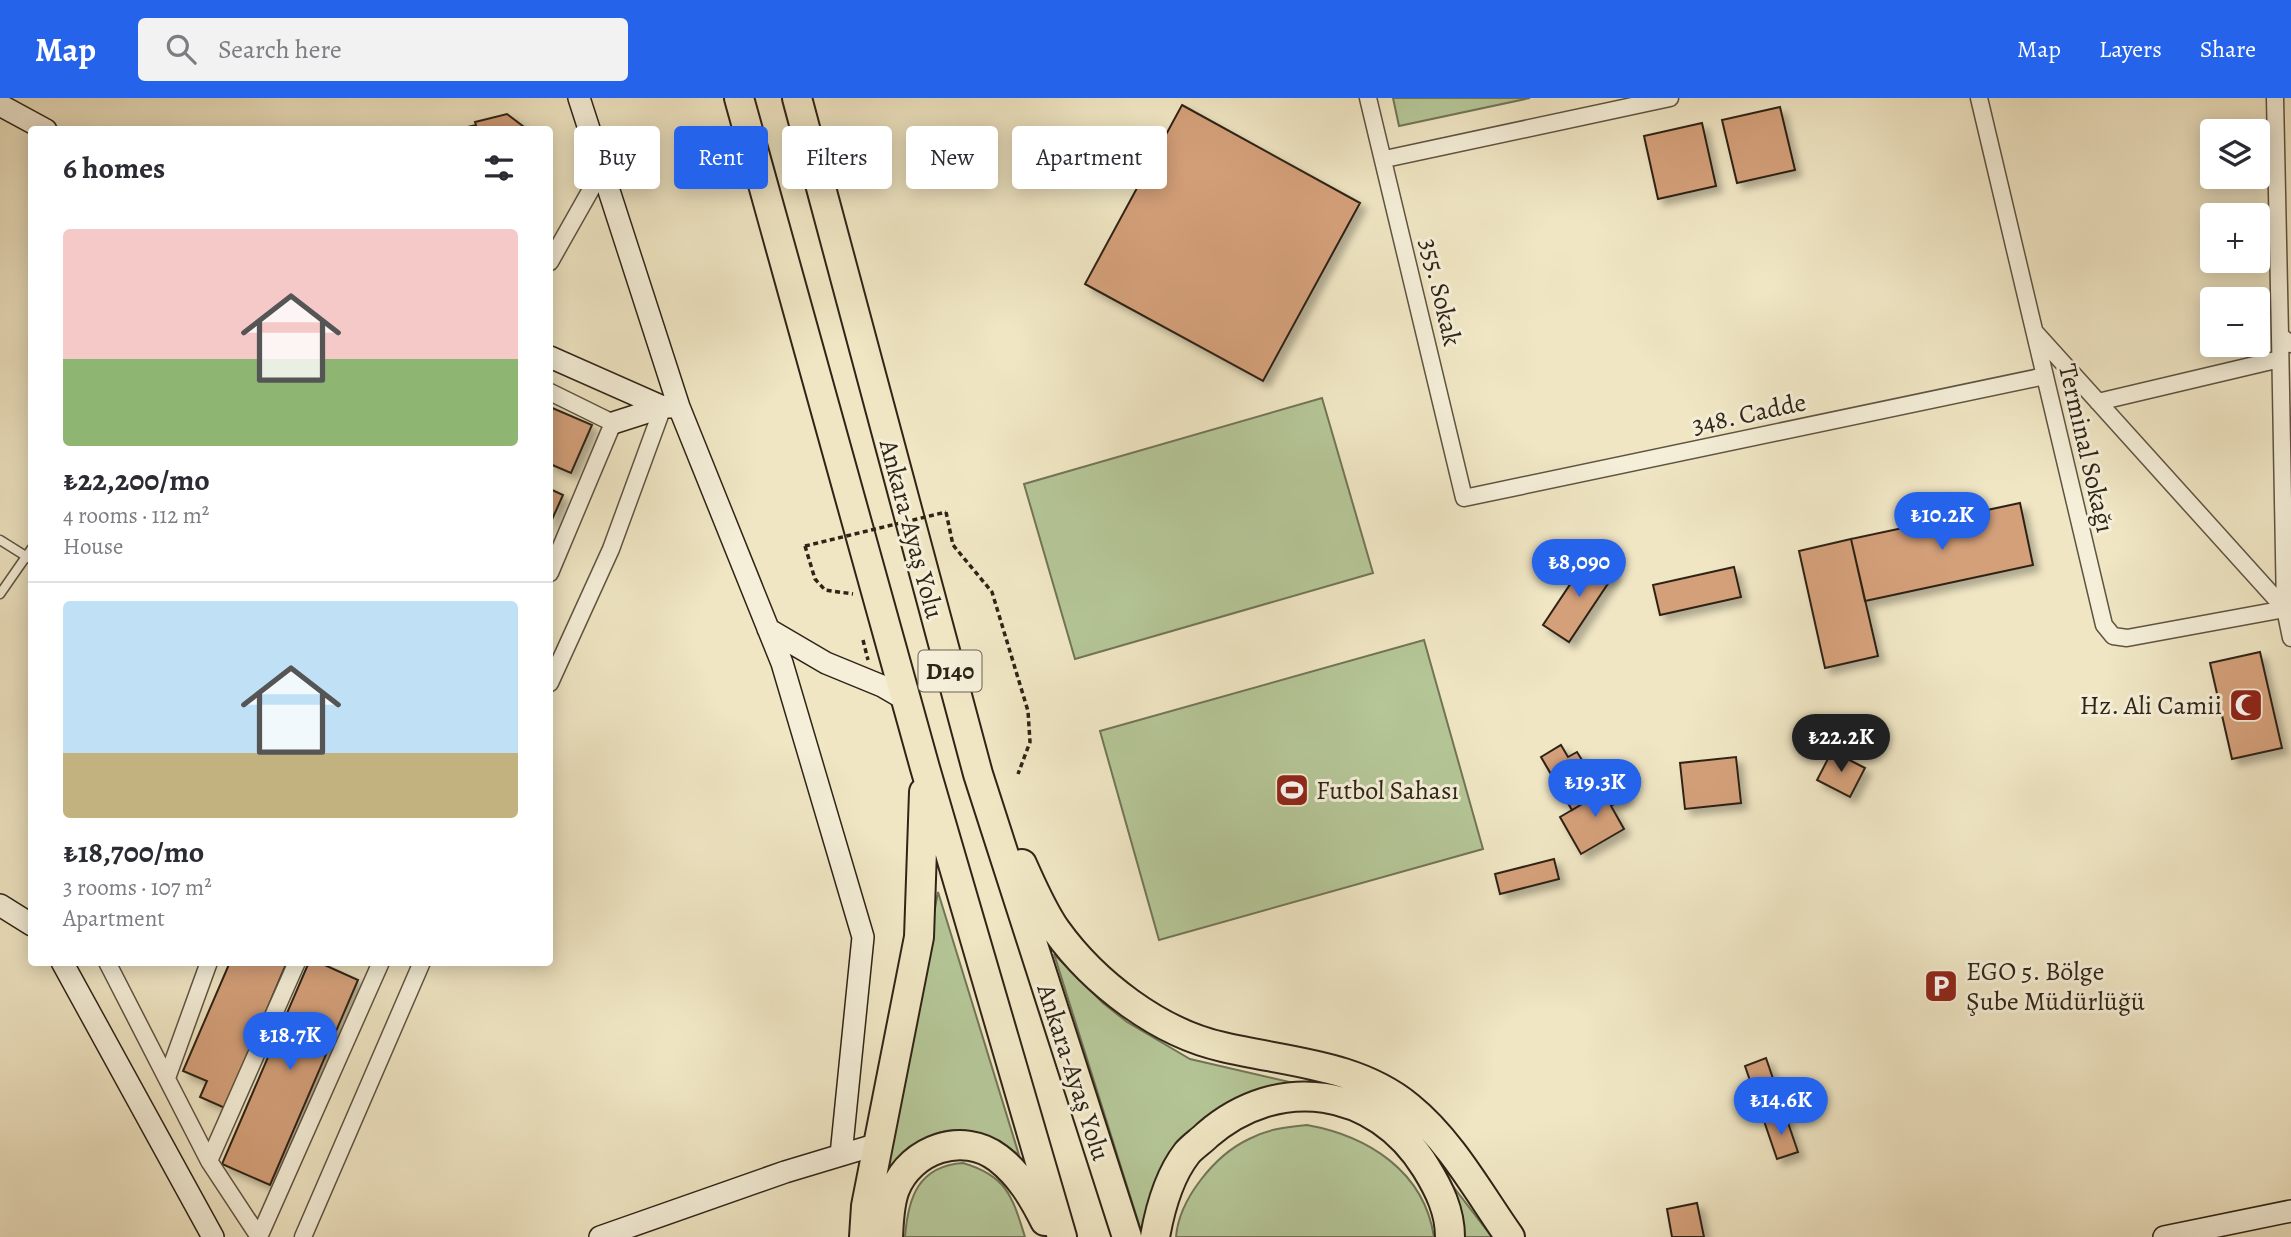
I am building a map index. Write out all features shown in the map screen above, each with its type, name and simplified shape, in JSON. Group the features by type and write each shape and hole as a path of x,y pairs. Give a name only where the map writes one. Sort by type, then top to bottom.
{"highway":[{"name":"Ankara-Ayaş Yolu","path":"739,98 925,768 1062,1237"},
{"name":"Ankara-Ayaş Yolu","path":"797,98 978,774 1127,1237"},
{"path":"864,1237 866,1206 919,937 925,768"},
{"path":"978,774 1056,930 1096,974 1139,1010 1181,1033 1220,1047 1338,1071 1371,1083 1409,1106 1452,1153 1510,1237"},
{"path":"1155,1237 1161,1205 1187,1153 1223,1121 1261,1101 1307,1095 1356,1106 1395,1129 1419,1157 1440,1191 1450,1237"},
{"path":"888,1237 896,1188 916,1162 937,1148 958,1144 978,1147 996,1156 1014,1173 1032,1194 1053,1237"}],"street":[{"path":"579,98 588,126"},
{"name":"355. Sokak","path":"1368,98 1385,159 1464,498"},
{"path":"1385,159 1670,98"},
{"name":"Terminal Sokağı","path":"1979,98 2104,625 2113,636 2127,638 2288,605"},
{"path":"2275,98 2285,294 2285,340 2280,359 2291,638"},
{"path":"0,106 38,126"},
{"path":"553,257 591,189"},
{"path":"608,189 671,407 782,663 863,937 841,1155"},
{"path":"2034,331 2288,605"},
{"path":"553,358 671,407"},
{"path":"2098,402 2280,359"},
{"name":"348. Cadde","path":"1464,498 2045,376"},
{"path":"553,393 613,423 671,407"},
{"path":"553,676 671,407"},
{"path":"553,566 613,423"},
{"path":"768,629 826,663 882,685 906,700"},
{"path":"0,905 28,922"},
{"path":"64,966 213,1237"},
{"path":"109,966 209,1161 259,1237"},
{"path":"167,1079 208,966"},
{"path":"209,1161 295,966"},
{"path":"259,1237 380,966"},
{"path":"303,1237 420,966"},
{"path":"600,1237 878,1143"},
{"path":"2164,1237 2291,1211"}],"lane":[{"path":"0,540 28,559 0,594"}],"path":[{"path":"853,594 825,590 815,579 806,546 946,512 953,545 992,592 1028,711 1030,742 1018,774"}],"green space":[{"path":"1393,98 1530,98 1399,126"},
{"path":"1322,398 1373,573 1075,659 1024,484"},
{"name":"Futbol Sahası","path":"1424,640 1483,849 1159,940 1100,731"},
{"path":"938,892 1019,1155 1000,1142 981,1134 963,1130 946,1131 929,1136 914,1146 884,1178"},
{"path":"1054,954 1103,1003 1127,1022 1190,1059 1354,1097 1229,1113 1143,1237"},
{"path":"1307,1125 1351,1138 1390,1160 1406,1175 1419,1193 1434,1237 1176,1237 1191,1194 1224,1156 1236,1146 1263,1133"},
{"path":"1432,1159 1492,1237 1465,1237 1461,1215"},
{"path":"963,1163 978,1168 999,1181 1011,1199 1025,1237 905,1237 909,1209 918,1186 935,1170"}],"building":[{"path":"1182,105 1360,203 1263,381 1085,284 1136,189 1167,189 1167,133"},
{"path":"1780,107 1795,170 1737,183 1722,120"},
{"path":"507,114 523,126 472,126 476,125 475,122"},
{"path":"1702,123 1716,186 1658,199 1644,136"},
{"path":"553,408 592,425 571,473 553,465"},
{"path":"553,490 563,495 553,517"},
{"path":"2020,503 2033,565 1865,601 1851,539"},
{"path":"1851,539 1878,656 1825,668 1799,551"},
{"path":"1589,556 1615,573 1569,642 1543,625"},
{"path":"1734,567 1741,597 1660,615 1653,585"},
{"name":"Hz. Ali Camii","path":"2260,652 2282,748 2232,759 2210,663"},
{"path":"1561,745 1568,757 1577,752 1602,792 1572,810 1541,757"},
{"path":"1832,751 1865,768 1850,797 1817,780"},
{"path":"1736,757 1741,803 1685,809 1680,763"},
{"path":"1618,783 1627,797 1611,806 1624,829 1581,854 1560,817"},
{"path":"1554,859 1559,879 1500,894 1495,874"},
{"path":"228,966 285,966 225,1108 200,1097 207,1081 183,1071"},
{"path":"307,966 327,966 358,980 270,1185 222,1164"},
{"path":"1766,1058 1785,1114 1764,1121 1745,1066"},
{"path":"1785,1114 1798,1152 1777,1159 1764,1121"},
{"path":"1697,1203 1704,1237 1672,1237 1667,1209"}],"place":[{"name":"Hz. Ali Camii","path":"2246,705"},
{"name":"Futbol Sahası","path":"1292,790"},
{"name":"EGO 5. Bölge Şube Müdürlüğü","path":"1941,986"}]}
